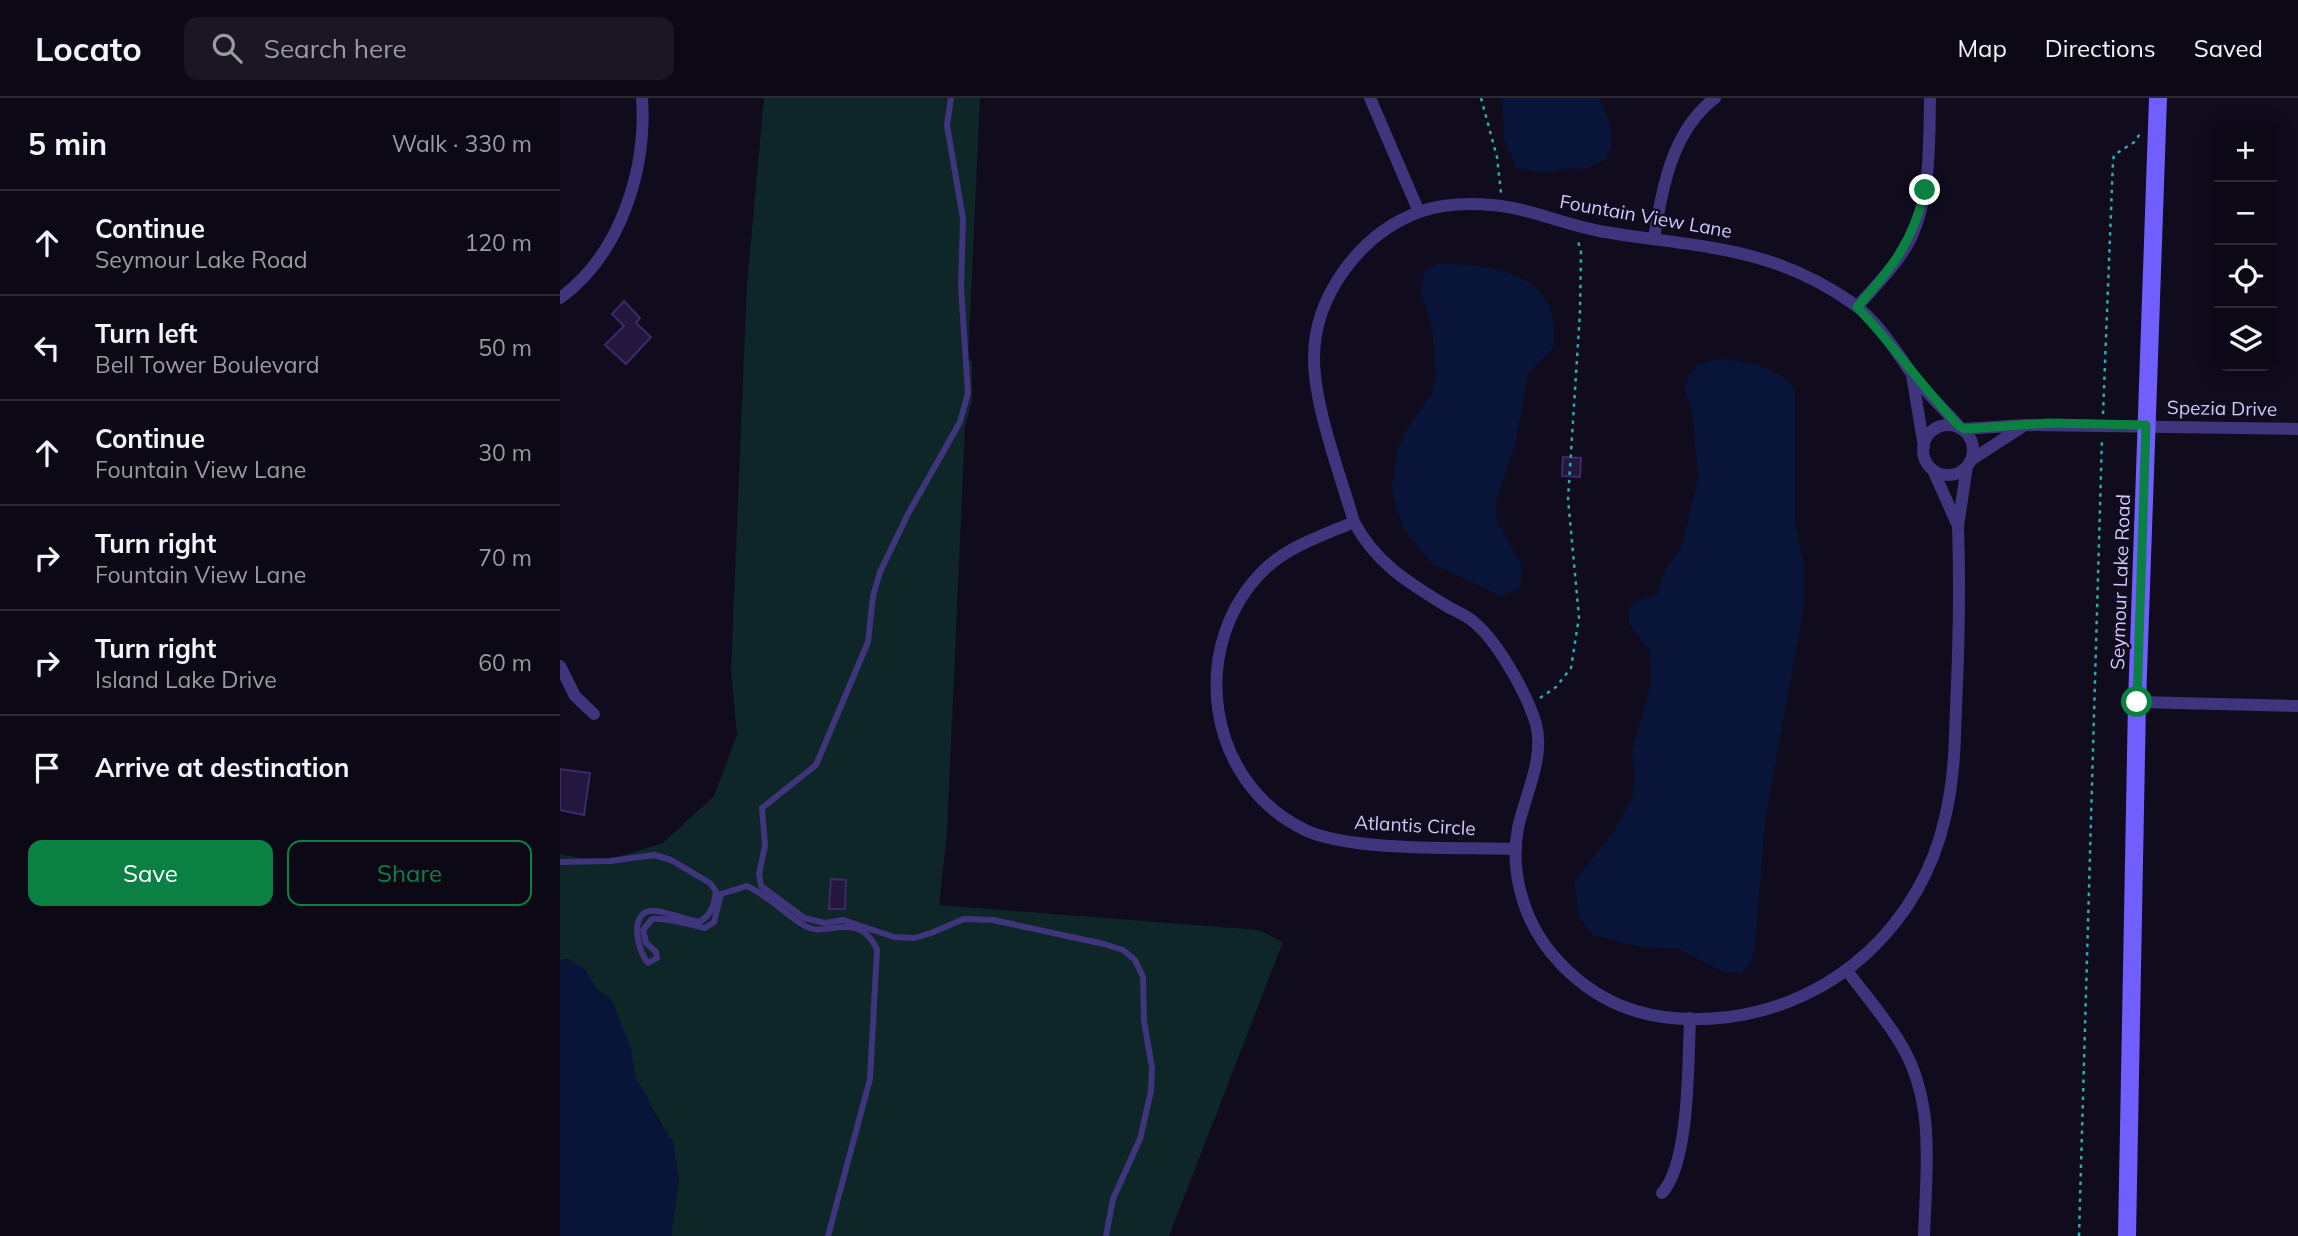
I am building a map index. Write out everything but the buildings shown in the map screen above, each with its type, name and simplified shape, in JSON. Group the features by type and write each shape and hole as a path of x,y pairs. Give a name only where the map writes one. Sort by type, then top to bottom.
{"street":[{"path":"560,298 594,267 624,212 641,141 642,98"},
{"path":"1370,98 1419,212"},
{"path":"1654,238 1671,158 1686,128 1715,98"},
{"path":"1857,307 1891,268 1910,239 1920,211 1928,159 1930,98"},
{"name":"Seymour Lake Road","path":"2127,1236 2137,702 2158,98"},
{"name":"Fountain View Lane","path":"1961,427 1912,375 1897,349 1857,307 1796,272 1739,251 1576,227 1499,206 1456,205 1419,212 1364,246 1346,266 1318,323 1314,356 1315,382 1354,522 1377,558 1401,579 1475,623 1503,657 1537,727 1536,760 1516,849 1524,907 1556,960 1583,986 1630,1011 1713,1019 1772,1009 1805,997 1848,972 1906,908 1945,820 1954,768 1960,631 1958,526 1969,463"},
{"name":"Fountain View Lane","path":"1912,375 1924,447"},
{"path":"2025,425 1957,473 1947,475 1933,470 1924,457 1924,447 1932,431 1940,426 2025,425"},
{"name":"Spezia Drive","path":"2025,425 2298,429"},
{"path":"1961,427 1971,440 1969,463"},
{"name":"Fountain View Lane","path":"1933,470 1958,526"},
{"name":"Atlantis Circle","path":"1354,522 1293,549 1265,569 1244,597 1223,634 1214,701 1222,733 1235,761 1256,793 1277,812 1305,830 1339,840 1368,844 1516,849"},
{"path":"560,666 575,696 594,714"},
{"path":"2137,702 2298,706"},
{"path":"1848,972 1903,1047 1927,1116 1924,1236"},
{"path":"1662,1193 1672,1182 1684,1126 1690,1018"}],"lane":[{"path":"951,98 947,125 963,219 961,287 968,393 960,422 908,514 880,572 873,596 867,642 816,765 762,808 765,846 759,874 761,886 804,918 825,923 842,920 894,937 915,937 964,919 993,920 1104,944 1122,950 1135,960 1143,976 1144,1021 1152,1068 1151,1091 1140,1139 1114,1199 1105,1236"},
{"path":"560,862 610,861 654,855 671,860 710,883 716,891 714,904 708,917 699,922 653,911 645,914 637,928 636,943 648,963 657,958 656,952 646,943 643,930 652,919 661,918 705,928 713,922 721,894 732,888 747,886 766,895 813,929 841,925 871,937 877,949 870,1079 828,1236"}],"path":[{"path":"1481,98 1497,157 1502,191 1499,206"},
{"path":"2079,1236 2102,425 2113,161 2119,151 2136,141 2140,134 2140,122"},
{"path":"1528,704 1556,687 1571,668 1577,637 1578,593 1568,499 1580,312 1581,252 1576,227"}],"green space":[{"path":"764,98 980,98 968,360 972,361 972,401 965,428 947,834 939,905 1259,930 1283,942 1169,1236 671,1236 679,1179 662,1125 636,1079 631,1055 610,998 597,990 584,969 568,959 560,960 560,854 601,862 663,843 714,796 737,735 731,670 747,284"}],"water":[{"path":"1503,98 1600,98 1609,121 1611,136 1610,151 1606,159 1583,170 1570,168 1545,173 1517,168 1504,141"},
{"path":"1438,264 1482,267 1521,278 1536,289 1548,304 1554,323 1553,348 1528,374 1516,441 1495,504 1497,521 1522,566 1521,587 1502,596 1434,565 1405,532 1392,488 1397,451 1404,434 1432,393 1436,376 1432,329 1420,289 1425,271"},
{"path":"1720,358 1772,370 1789,382 1795,391 1795,522 1804,567 1804,606 1765,821 1755,946 1750,964 1742,973 1723,972 1679,949 1640,947 1592,935 1578,915 1575,881 1613,832 1632,798 1635,780 1632,750 1651,684 1650,651 1629,624 1628,610 1635,601 1656,596 1665,571 1682,546 1698,478 1693,415 1685,391 1687,379 1698,364"},
{"path":"567,959 585,969 597,990 610,998 631,1049 636,1079 648,1097 654,1115 673,1141 679,1179 671,1236 560,1236 560,960"}],"route":[{"path":"1925,190 1910,239 1891,268 1857,307 1897,349 1912,375 1958,425 1964,429 2049,423 2146,425 2137,702"}]}
